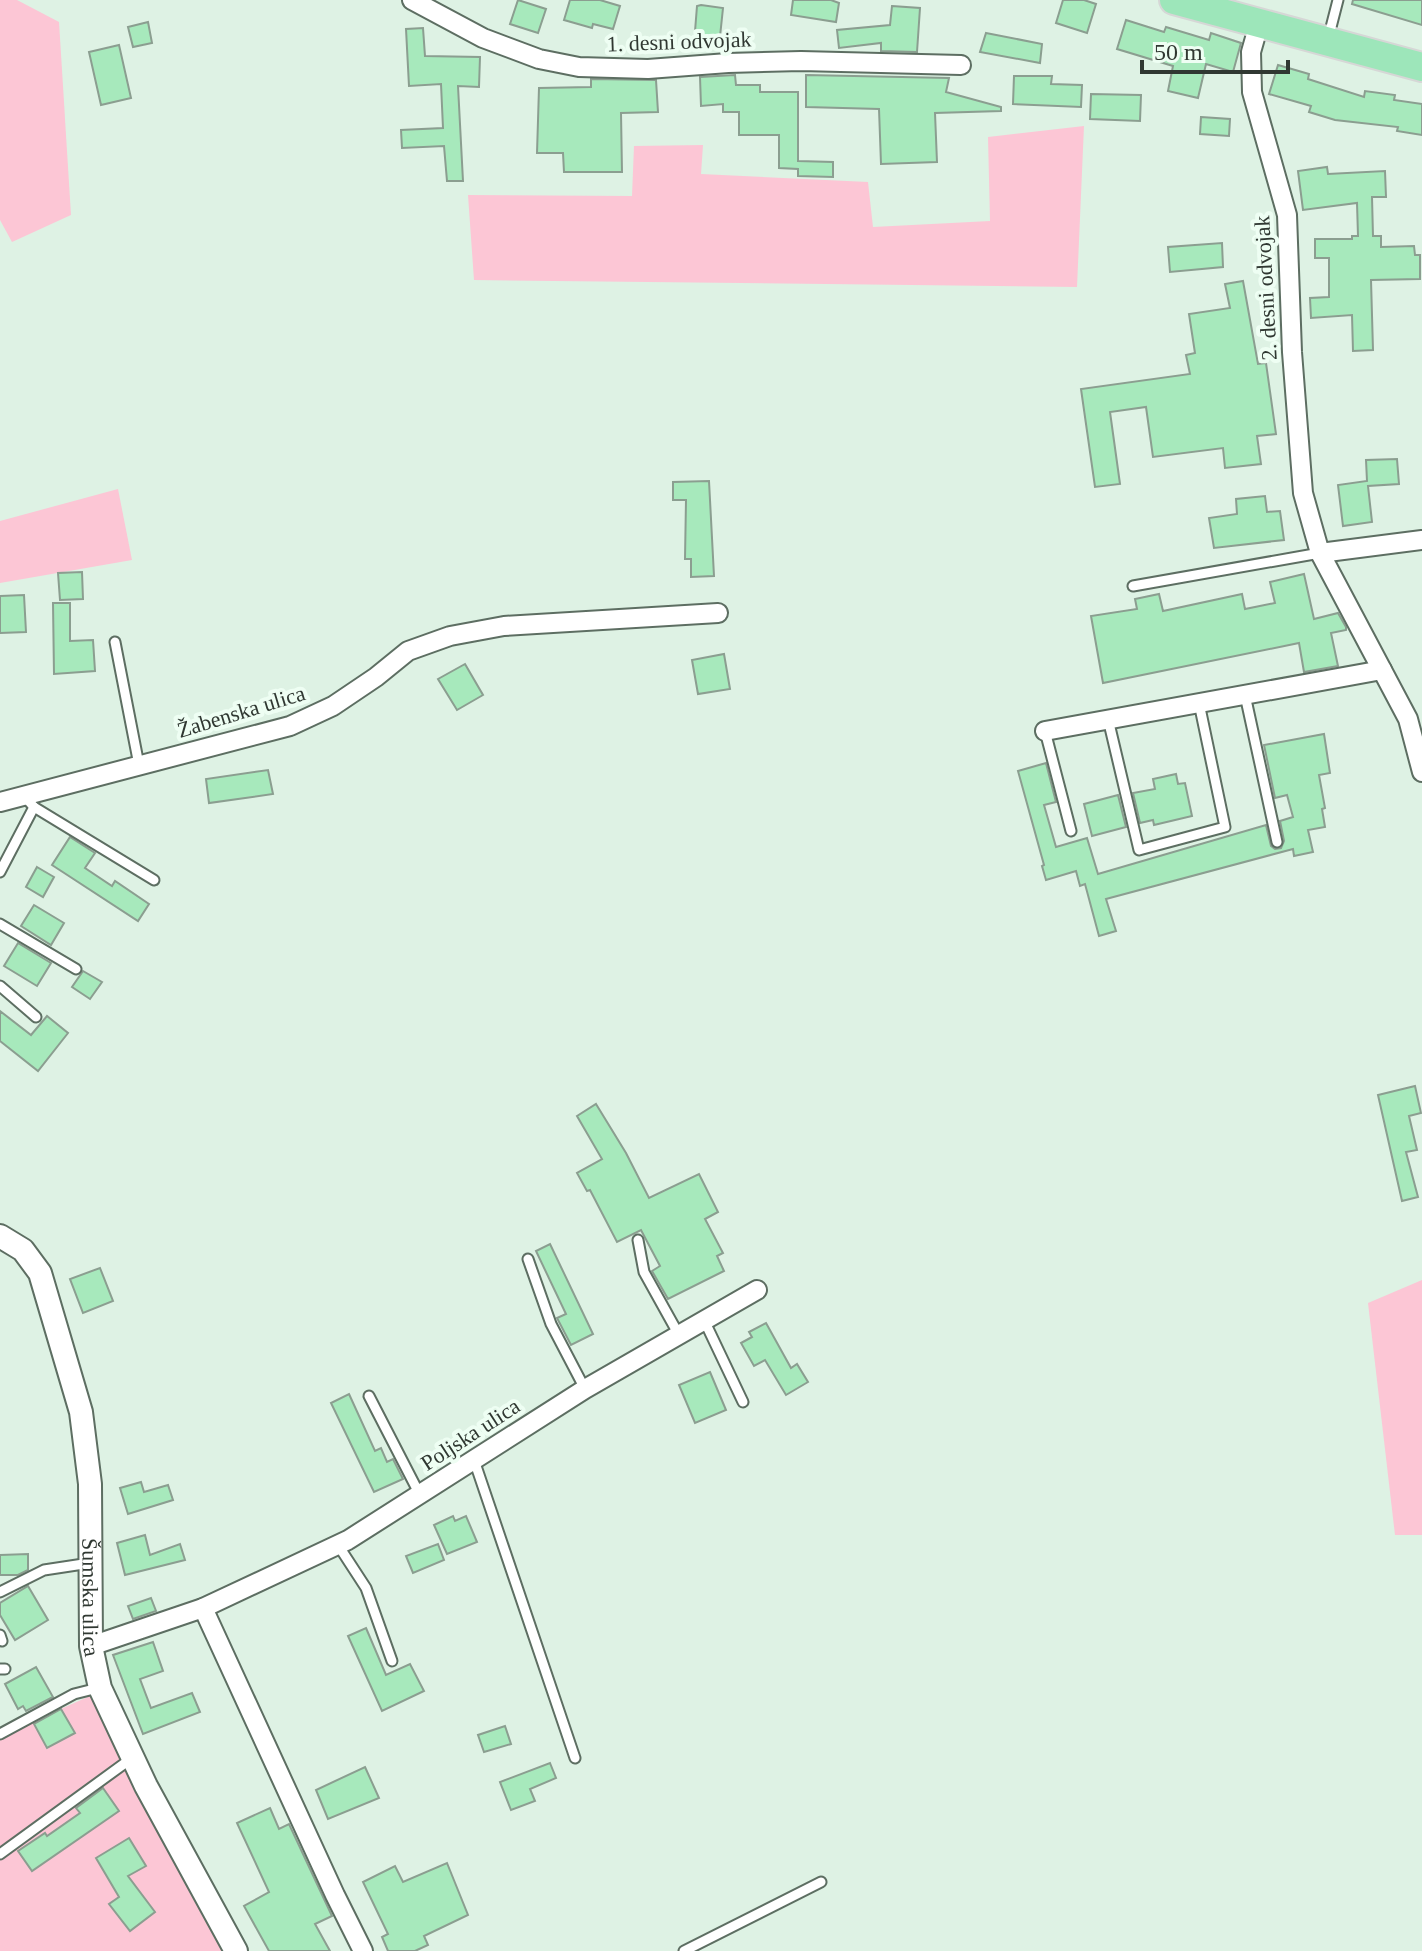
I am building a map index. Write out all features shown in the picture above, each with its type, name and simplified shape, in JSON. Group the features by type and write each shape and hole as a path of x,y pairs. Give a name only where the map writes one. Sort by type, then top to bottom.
{"main road":[{"path":"1192,2 1259,24 1422,67"}],"street":[{"name":"1. desni odvojak","path":"412,0 483,38 539,59 579,67 648,69 801,61 961,65"},
{"name":"2. desni odvojak","path":"1259,24 1251,52 1252,92 1287,215 1303,493 1320,553 1408,719 1422,772"},
{"path":"1320,553 1422,540"},
{"name":"Žabenska ulica","path":"0,802 29,801 139,765 290,726 333,706 408,651 450,636 504,626 718,613"},
{"path":"1045,731 1382,670"},
{"name":"Šumska ulica","path":"0,1236 23,1250 40,1273 81,1412 90,1484 91,1646 100,1688 132,1758 236,1951"},
{"name":"Poljska ulica","path":"91,1646 203,1608 338,1545 585,1389 757,1290"},
{"path":"203,1608 363,1951"}],"lane":[{"path":"1328,42 1338,0"},
{"path":"1133,586 1320,553"},
{"path":"115,642 139,765"},
{"path":"1245,695 1277,842"},
{"path":"1108,719 1139,850 1225,827 1199,703"},
{"path":"1045,731 1071,831"},
{"path":"0,872 29,801 154,880"},
{"path":"0,924 76,969"},
{"path":"0,986 36,1017"},
{"path":"638,1240 644,1272 679,1335"},
{"path":"528,1259 551,1324 585,1389"},
{"path":"704,1320 743,1402"},
{"path":"369,1396 420,1495"},
{"path":"474,1460 575,1758"},
{"path":"338,1545 366,1588 392,1661"},
{"path":"0,1592 44,1570 90,1563"},
{"path":"0,1734 74,1694 100,1688"},
{"path":"0,1854 132,1758"},
{"path":"684,1951 821,1882"}],"shaded area":[{"path":"0,0 17,0 59,22 71,215 12,242 0,220"},
{"path":"1084,126 1077,287 474,280 468,195 632,196 634,146 703,145 701,174 868,182 873,227 990,221 988,137"},
{"path":"118,489 132,560 0,583 0,521"},
{"path":"1422,1280 1422,1535 1395,1535 1368,1303"},
{"path":"90,1696 225,1951 0,1951 0,1736"}],"building":[{"path":"518,0 546,9 538,33 510,24"},
{"path":"570,0 600,0 620,6 613,29 593,24 592,28 564,20"},
{"path":"793,0 831,0 839,3 836,22 791,15"},
{"path":"1063,0 1084,0 1096,4 1087,33 1056,23"},
{"path":"1353,0 1422,0 1422,25 1352,4"},
{"path":"697,6 723,8 719,46 694,44"},
{"path":"892,6 920,8 917,52 881,51 881,43 839,48 837,30 890,25"},
{"path":"1126,20 1164,32 1166,27 1209,40 1211,33 1241,43 1233,72 1206,64 1198,98 1168,91 1173,66 1117,49"},
{"path":"148,22 152,43 133,47 128,27"},
{"path":"423,28 425,56 480,57 479,87 458,86 463,181 447,181 444,146 402,148 401,130 443,128 441,84 409,86 406,29"},
{"path":"986,33 1042,44 1040,63 980,52"},
{"path":"119,45 131,98 101,105 89,52"},
{"path":"1278,65 1309,74 1308,79 1364,97 1365,91 1395,95 1394,100 1422,104 1422,135 1397,131 1398,127 1335,120 1309,112 1311,106 1269,94"},
{"path":"735,75 736,85 760,85 760,92 798,92 798,161 833,162 833,177 798,176 798,169 779,168 779,135 739,135 739,112 723,112 723,104 701,106 700,77"},
{"path":"806,75 949,78 946,92 1001,107 1001,111 935,113 937,162 881,164 879,109 806,107"},
{"path":"1014,76 1052,76 1051,84 1082,85 1081,107 1013,104"},
{"path":"591,79 656,80 658,112 621,113 622,172 564,172 563,153 537,153 539,88 591,87"},
{"path":"1091,94 1141,95 1140,121 1090,119"},
{"path":"1201,117 1230,119 1229,136 1200,134"},
{"path":"1327,167 1328,174 1385,171 1386,197 1372,197 1373,236 1381,236 1381,247 1414,246 1415,255 1420,255 1420,279 1371,280 1373,350 1353,351 1352,315 1311,318 1310,298 1329,297 1329,258 1315,258 1315,239 1352,239 1352,236 1358,236 1357,203 1303,210 1298,171"},
{"path":"1222,243 1223,267 1170,272 1168,247"},
{"path":"1243,281 1258,364 1266,363 1276,434 1257,436 1261,464 1225,468 1223,448 1153,457 1146,407 1110,412 1120,484 1095,487 1081,389 1190,374 1186,355 1195,353 1189,314 1230,308 1225,284"},
{"path":"1397,459 1399,484 1368,486 1372,522 1343,526 1338,485 1367,481 1366,460"},
{"path":"709,481 714,576 691,577 691,559 685,559 686,500 673,500 673,482"},
{"path":"1265,496 1267,512 1280,511 1284,540 1214,548 1209,518 1237,514 1236,499"},
{"path":"82,572 83,599 60,600 58,573"},
{"path":"1304,574 1314,619 1338,613 1346,627 1346,630 1331,633 1338,666 1304,672 1299,643 1103,683 1091,616 1137,609 1135,599 1159,594 1163,611 1242,594 1245,609 1275,603 1270,582"},
{"path":"24,595 26,632 0,633 0,596"},
{"path":"53,603 70,603 70,641 93,640 95,671 54,674"},
{"path":"724,654 730,689 698,694 692,660"},
{"path":"465,664 483,695 457,710 438,679"},
{"path":"1324,734 1330,773 1319,775 1325,827 1308,830 1313,852 1294,856 1293,849 1106,899 1116,931 1099,936 1085,884 1080,886 1076,871 1046,880 1018,771 1046,763 1056,802 1044,805 1056,847 1087,838 1098,874 1266,825 1271,846 1281,848 1284,841 1280,821 1293,817 1287,795 1275,798 1264,745"},
{"path":"268,770 273,794 209,803 206,779"},
{"path":"1176,774 1178,784 1185,783 1192,816 1154,825 1153,820 1140,823 1133,793 1155,789 1153,779"},
{"path":"1118,795 1126,827 1092,836 1084,804"},
{"path":"70,837 95,853 85,868 112,886 115,881 149,904 138,921 52,865"},
{"path":"37,867 54,877 43,897 26,887"},
{"path":"34,905 64,923 51,945 21,926"},
{"path":"18,943 51,963 37,986 4,966"},
{"path":"83,971 102,982 90,999 72,987"},
{"path":"0,1011 31,1035 47,1016 68,1033 38,1071 0,1041"},
{"path":"1415,1086 1421,1113 1409,1116 1417,1150 1406,1152 1418,1197 1402,1201 1378,1095"},
{"path":"596,1104 649,1198 699,1174 718,1212 705,1219 723,1253 717,1256 724,1271 668,1299 652,1271 660,1266 641,1230 617,1242 590,1190 587,1191 577,1173 602,1159 577,1116"},
{"path":"550,1244 593,1334 571,1345 557,1318 566,1314 536,1251"},
{"path":"100,1268 113,1301 83,1313 70,1279"},
{"path":"766,1323 791,1368 797,1364 808,1382 786,1395 765,1360 754,1366 741,1343 752,1337 749,1332"},
{"path":"710,1372 726,1410 695,1423 679,1385"},
{"path":"349,1394 375,1451 381,1448 387,1462 393,1459 403,1479 374,1492 331,1403"},
{"path":"141,1482 144,1492 168,1485 173,1500 128,1514 120,1488"},
{"path":"453,1516 455,1521 466,1516 477,1542 447,1554 434,1525"},
{"path":"145,1535 150,1555 180,1544 185,1560 125,1575 117,1543"},
{"path":"438,1544 444,1560 413,1573 406,1556"},
{"path":"28,1554 28,1570 18,1575 0,1575 0,1555"},
{"path":"28,1586 48,1620 15,1640 0,1615 0,1603"},
{"path":"151,1598 156,1611 133,1619 128,1606"},
{"path":"366,1628 386,1675 410,1664 424,1691 382,1711 348,1636"},
{"path":"153,1642 163,1671 140,1679 151,1708 192,1693 200,1712 143,1734 113,1655"},
{"path":"36,1667 53,1697 26,1711 23,1706 18,1709 5,1684"},
{"path":"61,1709 75,1733 47,1748 34,1724"},
{"path":"505,1726 511,1744 484,1752 478,1735"},
{"path":"550,1763 556,1778 530,1789 535,1801 511,1810 500,1782"},
{"path":"365,1767 379,1798 328,1819 316,1790"},
{"path":"103,1788 119,1811 32,1871 18,1851 80,1813 76,1808"},
{"path":"270,1808 279,1829 289,1824 332,1916 315,1924 330,1951 269,1951 244,1906 269,1892 237,1823"},
{"path":"129,1838 146,1866 128,1876 155,1912 130,1931 109,1904 119,1897 96,1858"},
{"path":"447,1863 468,1915 424,1936 428,1945 415,1951 388,1951 382,1937 388,1934 363,1882 395,1866 403,1882"}]}
